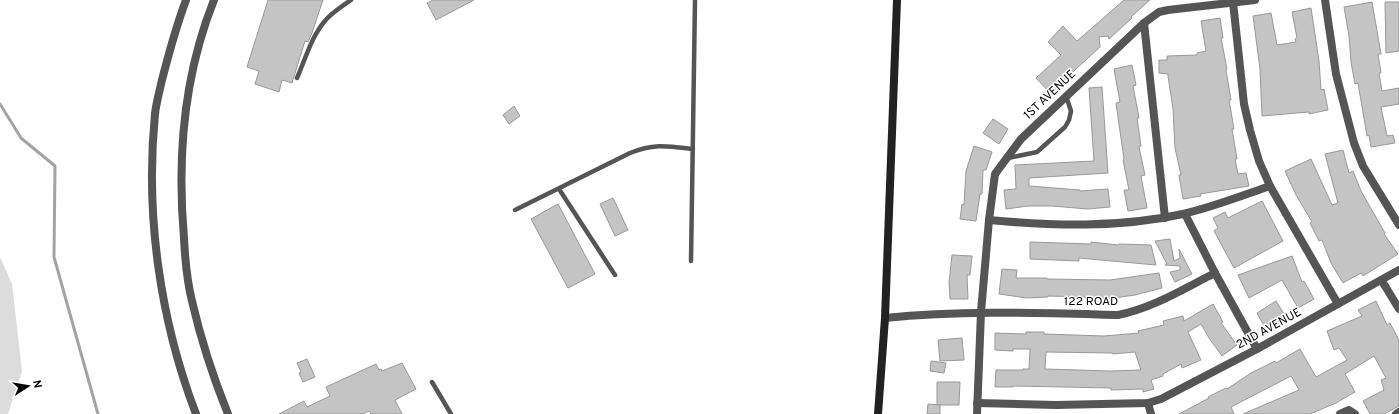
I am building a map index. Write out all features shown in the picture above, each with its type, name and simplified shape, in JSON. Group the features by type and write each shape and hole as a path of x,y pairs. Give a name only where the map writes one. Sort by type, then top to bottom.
{"main road":[{"path":"878,414 886,318 897,0"}],"street":[{"path":"186,0 166,62 155,112 152,169 153,217 165,305 174,348 185,385 196,414"},
{"path":"214,0 204,25 190,82 183,133 181,214 185,257 192,300 213,376 228,414"},
{"name":"1ST AVENUE","path":"976,414 981,312 989,220 995,174 1021,139 1144,23 1159,12 1255,0"},
{"path":"1325,0 1336,74 1354,143 1363,166 1399,225"},
{"path":"1233,2 1244,104 1259,161 1270,186 1338,304"},
{"path":"1144,23 1165,218"},
{"path":"989,220 1047,224 1100,225 1139,222 1185,214 1270,186"},
{"path":"1185,214 1256,350"},
{"name":"2ND AVENUE","path":"977,403 1056,405 1148,403 1161,400 1256,350 1382,281 1399,270"},
{"name":"122 ROAD","path":"886,318 923,314 981,312 1118,315 1135,312 1156,303 1215,273"},
{"path":"1382,281 1399,309"},
{"path":"1148,403 1151,414"},
{"path":"1056,405 1058,414"},
{"path":"1340,414 1352,412"}],"lane":[{"path":"298,78 316,34 324,22 334,12 351,0"},
{"path":"691,261 695,0"},
{"path":"1006,159 1037,152 1065,127 1071,112 1066,96"},
{"path":"515,210 642,148 664,145 693,149"},
{"path":"559,189 615,275"},
{"path":"432,382 451,414"}],"shaded area":[{"path":"0,257 12,284 22,371 8,414 0,414"}],"building":[{"path":"268,0 323,0 312,33 308,42 305,41 292,83 282,80 279,92 255,84 259,71 247,67"},
{"path":"433,0 474,0 436,20 427,3"},
{"path":"1124,0 1150,0 1109,39 1108,36 1099,37 1100,47 1050,93 1036,78 1061,55 1048,42 1063,26 1077,41"},
{"path":"1372,2 1381,54 1378,54 1382,91 1399,88 1399,104 1381,107 1387,136 1393,135 1395,143 1371,147 1369,135 1367,136 1358,83 1355,84 1344,7"},
{"path":"1385,2 1399,2 1399,51 1386,53"},
{"path":"1311,8 1319,61 1321,90 1324,89 1328,110 1309,114 1309,112 1262,116 1260,69 1253,16 1271,13 1277,45 1296,42 1295,39 1297,38 1292,12"},
{"path":"1220,18 1223,38 1221,38 1231,100 1229,100 1237,159 1235,159 1238,174 1246,173 1249,186 1200,194 1201,196 1183,199 1179,175 1181,175 1175,148 1173,109 1168,74 1159,73 1159,60 1167,60 1167,56 1197,55 1197,53 1206,51 1201,21"},
{"path":"1132,65 1136,85 1133,86 1139,118 1137,118 1141,146 1139,147 1145,175 1141,176 1147,208 1128,211 1124,190 1129,190 1123,160 1116,103 1120,102 1114,69"},
{"path":"1102,87 1108,173 1029,178 1029,186 1080,191 1108,189 1110,207 1088,209 1028,206 1006,209 1004,190 1016,189 1015,165 1094,161 1089,88"},
{"path":"514,106 520,116 509,124 503,115"},
{"path":"993,119 1008,129 999,144 983,133"},
{"path":"974,146 992,152 986,170 983,170 982,194 980,194 976,221 960,219 962,204 964,205 966,171"},
{"path":"1343,150 1349,173 1353,171 1361,191 1385,233 1384,234 1398,254 1363,276 1361,273 1343,283 1331,263 1322,240 1319,241 1310,223 1312,222 1296,195 1285,171 1311,159 1332,205 1338,203 1325,154"},
{"path":"613,198 628,230 615,236 600,204"},
{"path":"1262,201 1283,241 1234,268 1214,231 1218,228 1213,218 1225,212 1228,218"},
{"path":"558,204 595,274 568,288 531,219"},
{"path":"1170,239 1174,261 1180,258 1179,249 1192,274 1175,282 1170,272 1180,270 1180,266 1165,265 1167,264 1155,241"},
{"path":"1030,242 1091,244 1091,242 1118,245 1151,245 1156,265 1079,258 1079,261 1030,259"},
{"path":"952,255 972,256 970,275 967,275 968,299 950,299 949,282"},
{"path":"1292,256 1302,282 1304,281 1314,299 1298,308 1282,280 1249,298 1238,275"},
{"path":"1002,269 1017,270 1016,278 1047,279 1110,280 1159,273 1162,288 1135,295 1107,299 1048,296 1027,298 999,294"},
{"path":"1276,301 1287,319 1267,331 1257,313"},
{"path":"1376,301 1387,325 1390,323 1399,340 1399,406 1384,414 1370,414 1363,401 1384,390 1381,380 1386,378 1374,356 1345,374 1355,392 1336,403 1310,414 1243,414 1299,390 1291,376 1231,407 1234,414 1179,414 1209,398 1208,397 1226,388 1227,389 1251,373 1275,361 1276,363 1300,349 1316,377 1347,360 1339,348 1334,350 1327,331 1362,316 1358,310"},
{"path":"1213,304 1223,322 1221,323 1237,345 1222,356 1201,324 1188,332 1201,360 1182,368 1181,364 1163,374 1163,376 1151,380 1154,389 1143,392 1143,389 1111,390 1111,388 995,387 996,370 1029,369 1030,349 1013,349 1013,351 995,350 995,333 1026,334 1026,332 1044,332 1044,334 1104,336 1139,333 1138,331 1164,325 1163,321 1183,316 1184,321","holes":["1046,352 1135,352 1141,370 1111,371 1045,369"]},
{"path":"962,338 964,360 940,361 938,340"},
{"path":"307,359 315,377 303,382 297,363"},
{"path":"931,361 946,363 944,373 930,371"},
{"path":"402,363 416,389 395,400 402,414 371,414 369,411 363,414 279,414 304,401 307,407 330,396 326,387 376,364 379,370 381,369 382,371"},
{"path":"937,382 960,382 959,405 937,405"},
{"path":"928,404 940,405 940,414 927,414"}],"waterway":[{"path":"0,104 21,138 55,166 54,257 98,414"}]}
